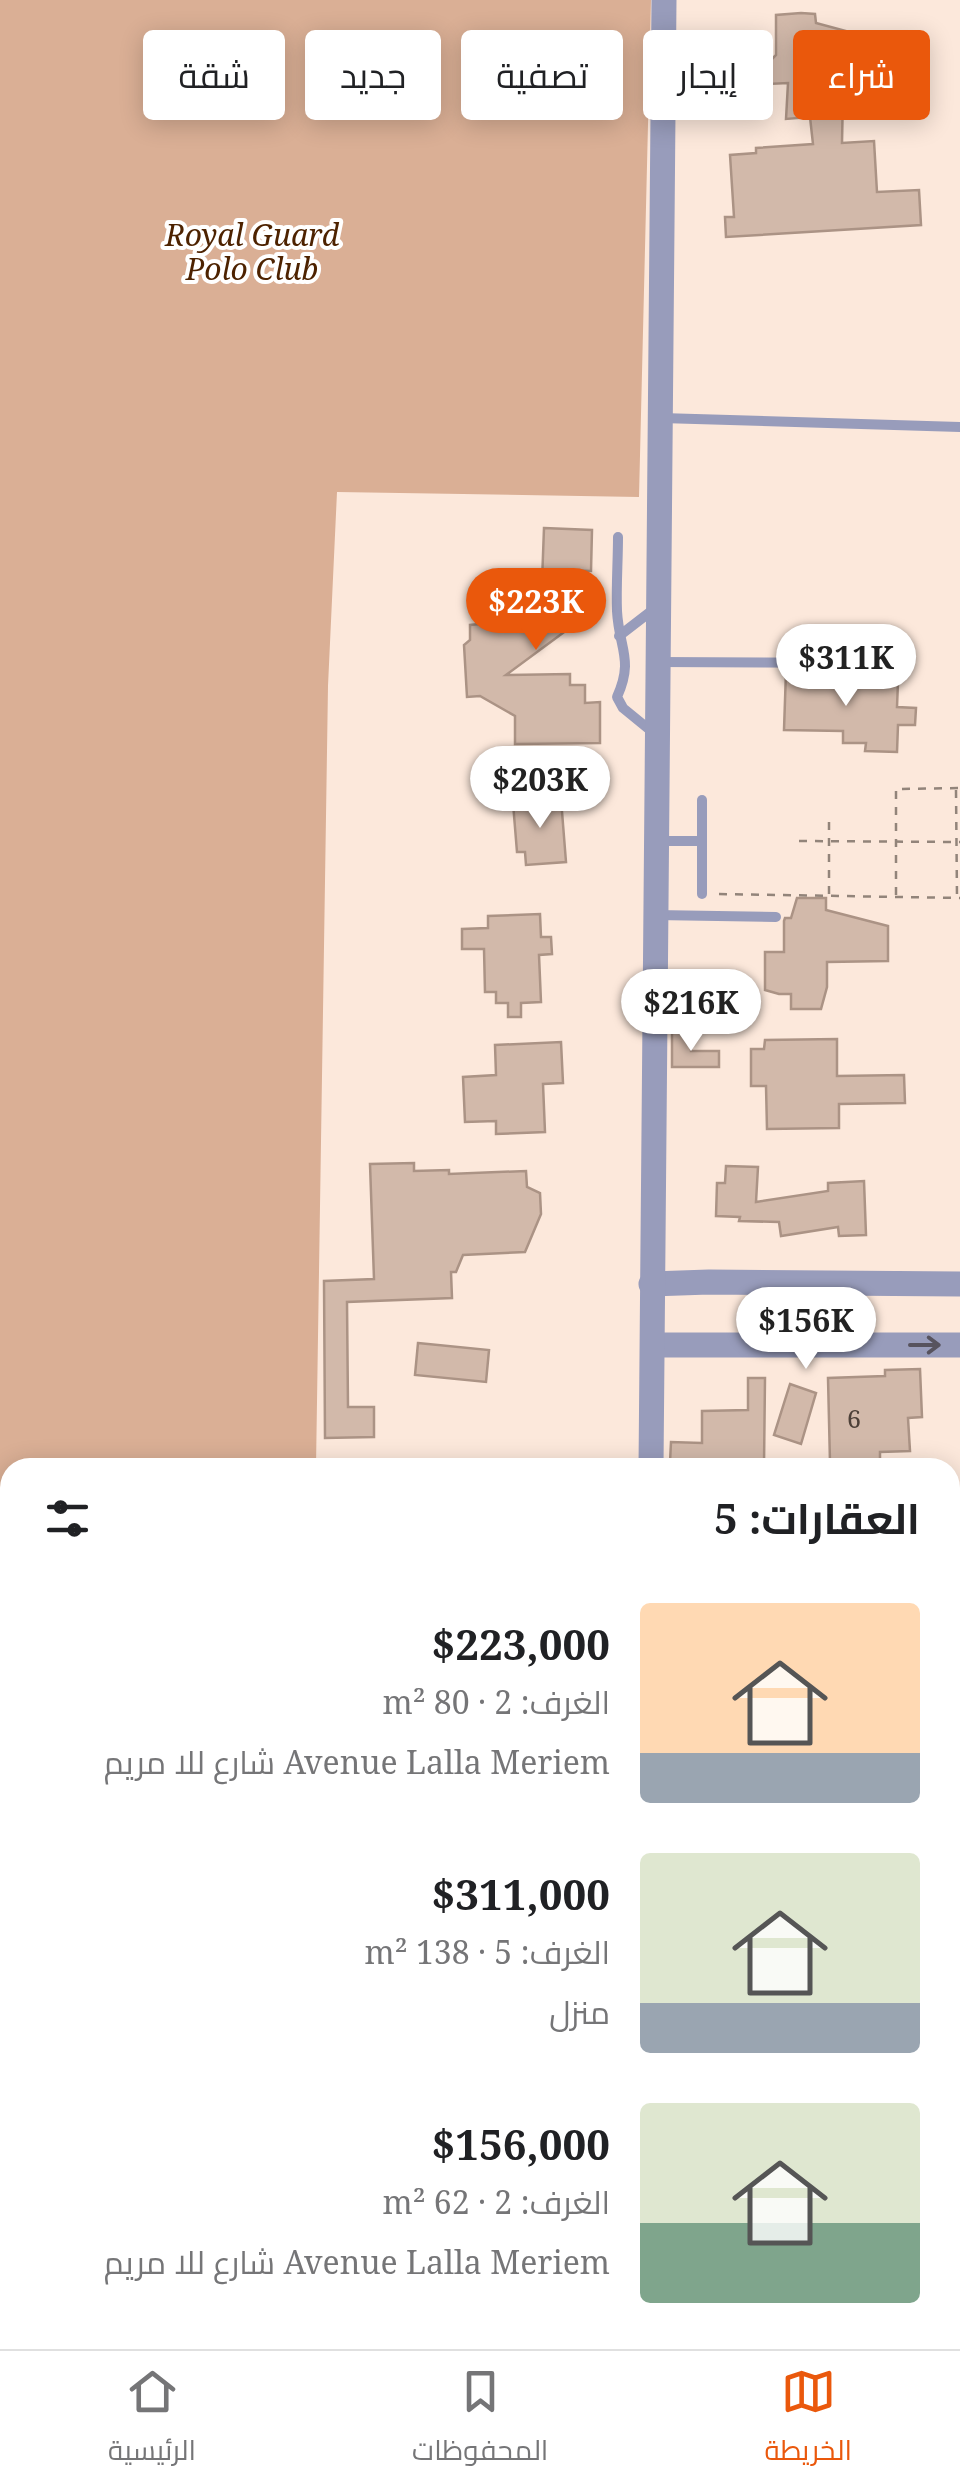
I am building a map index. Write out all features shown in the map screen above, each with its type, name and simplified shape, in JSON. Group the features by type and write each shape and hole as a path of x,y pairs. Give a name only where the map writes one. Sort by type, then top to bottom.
{"street":[{"path":"651,1458 664,0"},
{"path":"651,1284 960,1284"},
{"path":"653,1345 960,1345"}],"lane":[{"path":"659,418 960,427"},
{"path":"618,537 617,606 626,678 617,697 623,708 656,735"},
{"path":"619,636 658,606"},
{"path":"658,662 893,663"},
{"path":"702,800 702,894"},
{"path":"655,841 702,841"},
{"path":"654,915 776,917"}],"path":[{"path":"702,894 958,898 958,788 896,789 896,897"},
{"path":"829,818 829,896"},
{"path":"799,841 958,842"}],"green space":[{"name":"Royal Guard Polo Club","path":"0,0 651,0 650,30 643,30 643,120 648,120 639,497 337,492 328,686 316,1458 0,1458"}],"building":[{"path":"815,14 816,23 842,30 793,30 793,118 786,119 788,83 773,84 776,15"},
{"path":"810,120 842,120 842,143 874,141 877,192 919,190 921,225 726,237 725,217 734,217 730,155 756,153 756,148 813,144"},
{"path":"544,528 592,530 591,571 564,570 566,596 555,603 571,627 506,675 570,674 570,685 585,685 585,703 600,702 600,743 515,744 515,716 480,696 467,697 464,645 470,640 470,625 514,621 511,584 542,582"},
{"path":"786,671 831,671 831,680 898,682 897,707 916,708 915,725 898,725 897,752 865,751 866,743 843,743 843,731 784,730"},
{"path":"561,799 566,862 526,865 525,852 517,852 513,803"},
{"path":"797,898 826,898 826,910 888,926 888,961 827,962 827,987 821,1009 791,1009 791,994 765,990 765,952 784,952 784,921 791,918"},
{"path":"540,914 541,937 551,937 552,954 539,955 541,1002 521,1003 521,1017 508,1017 508,1003 496,1003 496,992 485,992 484,949 462,949 462,929 488,928 488,916"},
{"path":"690,1032 691,1051 719,1051 719,1067 672,1067 672,1033"},
{"path":"837,1039 837,1076 904,1075 905,1103 839,1104 839,1128 767,1129 766,1086 751,1086 751,1049 764,1049 765,1040"},
{"path":"561,1042 563,1083 543,1084 545,1132 496,1134 496,1121 465,1122 463,1077 496,1075 495,1045"},
{"path":"414,1163 414,1171 449,1170 449,1174 526,1171 527,1187 540,1193 541,1214 525,1252 463,1255 456,1272 451,1272 452,1298 347,1302 348,1407 374,1407 374,1437 325,1438 324,1281 374,1279 370,1164"},
{"path":"726,1166 758,1167 756,1202 828,1191 828,1183 864,1181 866,1235 839,1236 838,1227 781,1236 779,1222 716,1216 717,1183 725,1183"},
{"path":"418,1343 489,1350 486,1382 415,1375"},
{"path":"920,1369 922,1417 908,1418 910,1451 880,1452 880,1458 830,1458 828,1378 885,1376 885,1370"},
{"path":"748,1378 765,1378 764,1458 670,1458 671,1442 702,1443 702,1411 748,1410"},
{"path":"790,1384 816,1393 801,1444 774,1435"}]}
